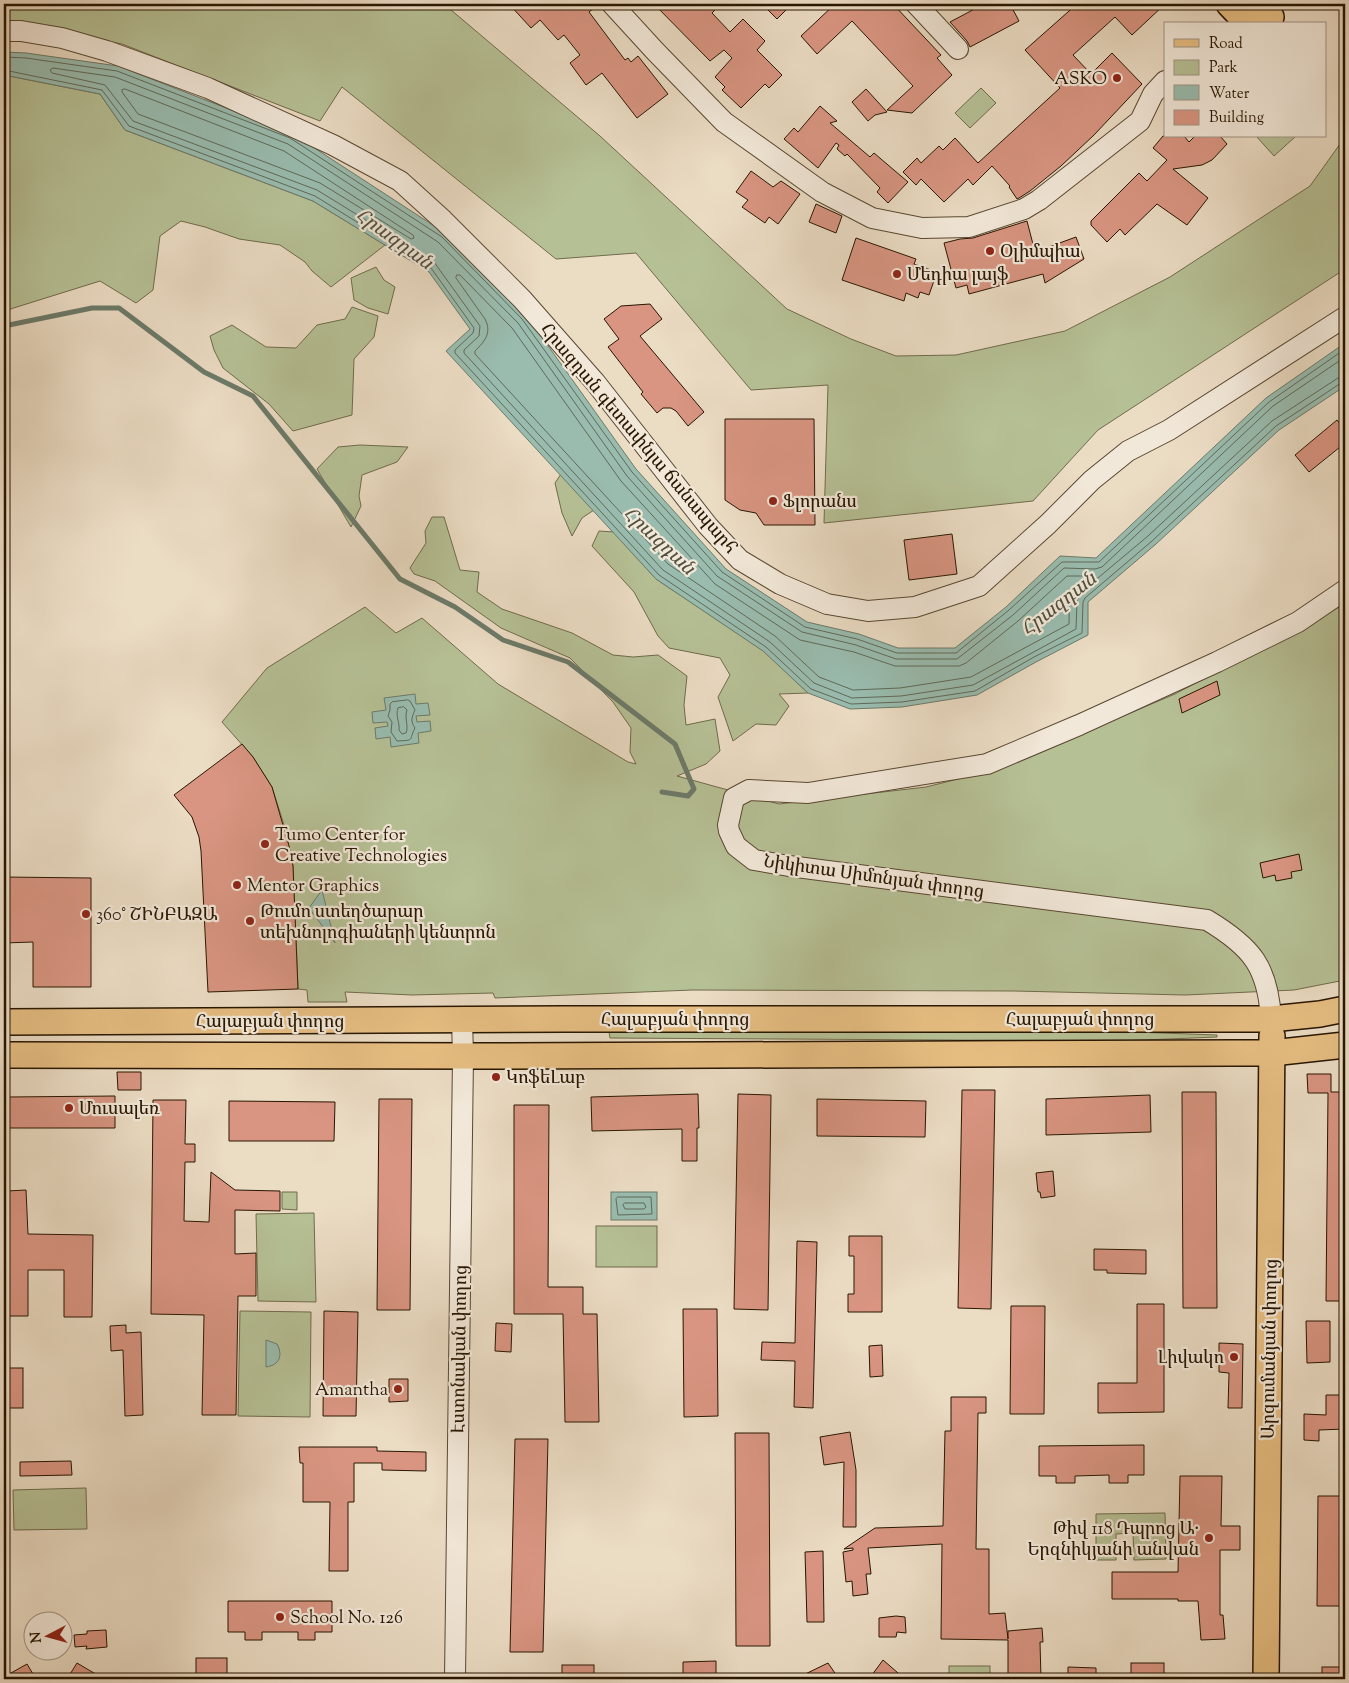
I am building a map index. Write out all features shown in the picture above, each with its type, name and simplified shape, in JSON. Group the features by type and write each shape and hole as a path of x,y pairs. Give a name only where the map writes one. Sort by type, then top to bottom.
{"main road":[{"name":"Հալաբյան փողոց","path":"4,1022 462,1019 1271,1019 1320,1014 1345,1009"},
{"name":"Արզումանյան փողոց","path":"1266,1679 1271,1019"},
{"name":"Հալաբյան փողոց","path":"4,1054 463,1056 1272,1053 1345,1045"}],"street":[{"path":"612,4 724,122 822,192 872,218 922,228 970,227 1024,209 1039,200 1140,121 1153,94 1164,82"},
{"path":"916,4 958,49"},
{"name":"Հրազդան գետափնյա ճանապարհ","path":"4,31 21,31 62,38 107,51 208,88 333,145 400,181 443,220 522,299 595,382 708,526 740,560 780,584 827,604 868,611 915,606 979,586 1048,524 1092,480 1128,450 1169,430 1345,317"},
{"name":"Նիկիտա Սիմոնյան փողոց","path":"1271,1019 1265,979 1257,962 1229,933 1207,920 754,860 736,846 729,831 729,816 734,798 749,790 808,793 987,764 1079,725 1217,662 1298,622 1345,590"},
{"name":"Էստոնական փողոց","path":"455,1679 462,1019"}],"green space":[{"path":"4,4 444,4 600,136 787,309 851,339 896,356 956,355 1065,331 1170,277 1310,186 1345,137 1345,269 1098,430 1033,501 824,523 828,385 751,390 636,253 556,259 342,87 320,121 122,44 14,22 4,25"},
{"path":"4,75 100,94 125,130 313,201 385,245 331,287 312,271 305,262 280,245 239,239 181,221 160,236 153,290 136,303 100,281 4,311"},
{"path":"981,88 996,103 970,128 955,113"},
{"path":"1258,138 1294,138 1274,156"},
{"path":"376,267 384,280 395,287 388,314 368,308 354,300 351,278"},
{"path":"352,307 378,316 374,337 354,359 352,415 293,431 269,404 223,368 214,350 210,336 232,325 266,347 296,348 317,325 345,319"},
{"path":"360,445 408,447 397,462 362,475 359,496 361,506 351,527 317,469 338,447"},
{"path":"561,474 594,510 582,518 572,536 562,513 555,483"},
{"path":"432,517 444,517 460,570 479,572 477,592 502,609 572,633 613,655 633,657 658,655 687,676 684,705 686,725 715,719 720,751 706,764 677,776 779,804 926,787 998,769 1175,694 1345,604 1345,980 1294,990 1185,995 1014,991 692,990 495,998 493,993 412,995 345,992 347,1002 308,1002 307,990 298,989 293,866 285,828 272,787 253,757 222,722 267,668 365,607 396,633 422,618 498,684 628,762 636,764 630,752 631,728 613,702 570,658 501,628 435,581 414,574 410,568 426,543 425,531"},
{"path":"599,531 614,532 656,579 764,651 808,693 779,694 789,706 776,725 756,724 733,741 718,697 730,675 720,658 669,648 658,636 634,592 592,546"},
{"path":"880,1029 1052,1029 1217,1035 1217,1037 1120,1041 610,1038 609,1032 769,1032"},
{"path":"282,1192 297,1192 297,1210 282,1209"},
{"path":"314,1213 316,1302 258,1301 256,1214"},
{"path":"596,1226 657,1226 657,1267 596,1267"},
{"path":"240,1311 311,1312 310,1417 238,1416"},
{"path":"86,1488 87,1529 14,1530 13,1490"},
{"path":"1165,1513 1166,1559 1134,1560 1133,1533 1116,1534 1116,1560 1096,1560 1096,1514"},
{"path":"949,1666 990,1666 990,1679 949,1679"}],"water":[{"name":"Հրազդան","path":"4,52 26,53 118,66 293,134 445,233 526,315 636,469 726,569 807,622 859,634 898,648 955,648 1006,607 1060,556 1096,558 1266,398 1345,343 1345,386 1279,430 1156,544 1088,602 1088,635 977,695 902,707 850,709 808,693 763,651 656,579 446,351 470,329 429,272 313,201 125,130 100,94 4,75"},
{"path":"415,694 416,704 428,703 430,715 416,716 417,722 430,721 431,731 418,733 419,743 391,747 390,737 376,739 375,728 388,726 387,722 373,723 372,712 386,710 384,698"},
{"path":"322,890 335,943 309,908"},
{"path":"611,1192 657,1192 657,1220 611,1220"},
{"path":"266,1340 277,1344 280,1356 277,1362 266,1367"}],"building":[{"path":"509,4 599,4 589,12 625,60 628,58 631,62 638,56 668,94 637,118 602,73 586,85 570,63 580,55 564,35 558,40 540,20 531,28"},
{"path":"654,4 721,4 712,13 730,32 743,19 765,41 757,50 782,75 769,88 765,84 741,108 722,90 725,87 715,77 732,58 724,50 710,61"},
{"path":"762,4 792,4 777,19"},
{"path":"835,4 893,4 941,55 937,58 952,75 912,113 887,110 913,86 852,21 817,54 801,36"},
{"path":"984,4 1010,4 1019,21 970,47 950,22"},
{"path":"1077,4 1165,4 1132,35 1115,17 1073,55 1091,74 1112,53 1142,84 1094,135 1061,166 1017,199 1010,186 992,166 973,185 968,179 944,202 921,179 916,185 903,172 917,158 921,163 939,146 943,150 955,138 978,163 1060,88 1025,50"},
{"path":"866,89 887,112 875,115 868,121 852,102"},
{"path":"820,106 837,121 830,123 870,157 874,153 908,182 888,203 877,192 880,188 847,154 845,156 837,149 839,145 836,143 818,168 784,139 794,128 798,132"},
{"path":"1163,136 1164,138 1186,138 1189,142 1193,138 1222,138 1227,144 1212,160 1202,165 1173,169 1208,198 1187,225 1157,204 1125,235 1120,229 1107,242 1091,225 1091,221 1139,173 1147,181 1167,160 1153,148"},
{"path":"751,171 773,187 781,181 800,194 778,224 769,217 765,223 742,207 748,200 736,192"},
{"path":"816,204 842,216 836,233 809,222"},
{"name":"Օլիմպիա","path":"1027,221 1035,252 1076,237 1084,259 1045,283 1043,274 969,294 967,285 956,288 944,243 973,238"},
{"path":"856,238 916,259 914,264 937,272 929,295 920,292 918,298 906,293 904,301 842,280"},
{"path":"650,304 662,319 640,336 704,412 688,426 676,411 671,408 663,408 657,413 641,394 643,392 608,347 619,339 604,319 621,306"},
{"path":"725,419 814,419 815,525 764,525 756,513 740,510 725,500"},
{"path":"1337,420 1345,430 1345,443 1309,472 1295,455"},
{"path":"952,534 957,574 909,580 904,540"},
{"path":"1217,681 1220,695 1182,713 1179,699"},
{"name":"Թումո ստեղծարար տեխնոլոգիաների կենտրոն","path":"242,744 253,757 272,787 289,846 293,866 298,989 208,992 199,837 192,817 174,795"},
{"path":"1299,854 1302,870 1291,872 1292,878 1276,881 1275,875 1263,878 1260,863"},
{"path":"4,877 91,878 91,987 33,987 33,942 4,943"},
{"path":"117,1072 141,1072 141,1090 118,1090"},
{"path":"1307,1074 1331,1074 1331,1092 1345,1092 1345,1301 1326,1301 1328,1093 1308,1093"},
{"path":"962,1090 995,1090 991,1309 958,1308"},
{"path":"1182,1092 1216,1092 1217,1308 1183,1308"},
{"path":"698,1094 699,1128 697,1128 697,1161 682,1161 682,1129 592,1131 591,1097"},
{"path":"738,1094 771,1095 768,1310 734,1309"},
{"path":"1150,1095 1151,1132 1046,1135 1046,1099"},
{"path":"115,1096 115,1128 7,1128 7,1097"},
{"path":"379,1099 412,1099 410,1310 377,1310"},
{"path":"817,1099 926,1101 925,1137 817,1136"},
{"path":"153,1100 186,1100 185,1144 195,1144 195,1162 185,1162 184,1221 209,1222 211,1172 235,1190 280,1191 280,1211 235,1210 235,1254 256,1253 256,1296 238,1296 236,1415 202,1415 204,1315 151,1314"},
{"path":"229,1101 335,1102 334,1141 229,1141"},
{"path":"514,1105 549,1105 548,1287 583,1287 583,1314 597,1314 599,1422 565,1422 563,1314 514,1314"},
{"path":"1053,1171 1055,1196 1041,1198 1040,1192 1038,1192 1036,1173"},
{"path":"26,1190 28,1234 93,1235 92,1317 64,1317 64,1270 28,1270 28,1316 4,1316 5,1234 8,1234 7,1191"},
{"path":"849,1236 882,1236 882,1312 848,1312 848,1294 854,1294 854,1256 849,1256"},
{"path":"797,1241 817,1242 813,1408 794,1407 795,1361 761,1360 762,1342 795,1343"},
{"path":"1094,1249 1146,1250 1146,1274 1107,1273 1107,1270 1094,1270"},
{"path":"1137,1304 1164,1304 1164,1412 1098,1413 1098,1383 1137,1383"},
{"path":"1011,1306 1045,1306 1044,1414 1010,1414"},
{"path":"683,1309 717,1309 718,1416 684,1417"},
{"path":"324,1311 358,1312 356,1416 323,1416"},
{"path":"1306,1321 1330,1321 1330,1362 1307,1363"},
{"path":"496,1323 512,1324 511,1352 495,1351"},
{"path":"126,1325 126,1333 141,1332 143,1415 125,1416 123,1350 111,1351 110,1326"},
{"path":"1219,1343 1243,1344 1242,1408 1228,1408 1229,1373 1219,1372"},
{"path":"882,1345 883,1376 870,1377 869,1346"},
{"path":"4,1368 23,1368 23,1408 4,1408"},
{"name":"Amantha","path":"389,1379 408,1379 408,1401 389,1402"},
{"path":"1326,1395 1345,1395 1345,1429 1319,1430 1319,1441 1304,1440 1304,1414 1326,1415"},
{"path":"951,1397 986,1397 986,1413 978,1413 976,1549 989,1549 989,1614 1005,1613 1008,1639 1008,1631 1042,1628 1043,1642 1040,1642 1041,1679 1008,1679 1008,1640 941,1639 942,1544 868,1548 871,1574 866,1574 868,1594 853,1596 852,1581 846,1582 843,1552 853,1550 853,1548 844,1549 875,1528 943,1526 945,1431 951,1431"},
{"path":"850,1432 856,1470 856,1527 843,1527 844,1462 824,1465 820,1437"},
{"path":"735,1433 769,1433 770,1646 736,1646"},
{"path":"515,1439 548,1439 543,1652 510,1652"},
{"path":"1144,1445 1144,1475 1128,1475 1128,1483 1109,1483 1109,1475 1075,1476 1075,1483 1056,1483 1056,1476 1039,1476 1039,1446"},
{"path":"299,1447 377,1447 377,1451 426,1452 426,1471 382,1470 382,1463 354,1463 354,1502 348,1502 348,1571 329,1571 330,1502 303,1502 303,1463 300,1463"},
{"path":"71,1461 72,1475 20,1476 20,1462"},
{"name":"Թիվ 118 Դպրոց Ա․ Երզնիկյանի անվան","path":"1180,1476 1222,1476 1221,1526 1240,1526 1240,1550 1220,1550 1220,1615 1223,1615 1225,1639 1201,1640 1198,1601 1178,1601 1178,1599 1112,1599 1112,1572 1178,1572"},
{"path":"1318,1496 1345,1496 1345,1606 1317,1606"},
{"path":"823,1551 824,1622 807,1622 805,1552"},
{"name":"School No. 126","path":"228,1601 332,1601 332,1632 315,1632 315,1640 298,1640 298,1632 262,1632 262,1640 245,1640 245,1632 228,1632"},
{"path":"905,1617 906,1633 897,1632 896,1637 879,1637 879,1618"},
{"path":"106,1630 107,1647 86,1649 87,1646 75,1647 74,1635 87,1634 87,1631"},
{"path":"196,1658 227,1658 227,1679 196,1679"},
{"path":"883,1660 905,1679 869,1679"},
{"path":"716,1661 716,1679 683,1679 683,1662"},
{"path":"77,1663 104,1679 67,1679"},
{"path":"828,1663 839,1679 795,1679"},
{"path":"1131,1663 1164,1663 1164,1679 1131,1679"},
{"path":"27,1664 36,1679 4,1679 4,1677"},
{"path":"562,1665 594,1665 594,1679 562,1679"},
{"path":"1068,1667 1096,1668 1096,1679 1068,1679"},
{"path":"1322,1667 1345,1667 1345,1679 1322,1679"}],"waterway":[{"path":"4,326 92,308 119,308 204,372 253,396 400,579 455,607 503,640 568,662 675,744 694,789 688,796 662,792"}],"place":[{"name":"ASKO","path":"1117,78"},
{"name":"Օլիմպիա","path":"990,251"},
{"name":"Մեդիա լայֆ","path":"897,274"},
{"name":"Ֆլորանս","path":"773,501"},
{"name":"Tumo Center for Creative Technologies","path":"265,844"},
{"name":"Mentor Graphics","path":"237,885"},
{"name":"360° ՇԻՆԲԱԶԱ","path":"86,914"},
{"name":"Թումո ստեղծարար տեխնոլոգիաների կենտրոն","path":"250,921"},
{"name":"ԿոֆեԼաբ","path":"496,1077"},
{"name":"Մուսալեռ","path":"69,1108"},
{"name":"Լիվակո","path":"1234,1357"},
{"name":"Amantha","path":"398,1389"},
{"name":"Թիվ 118 Դպրոց Ա․ Երզնիկյանի անվան","path":"1209,1538"},
{"name":"School No. 126","path":"280,1617"}]}
